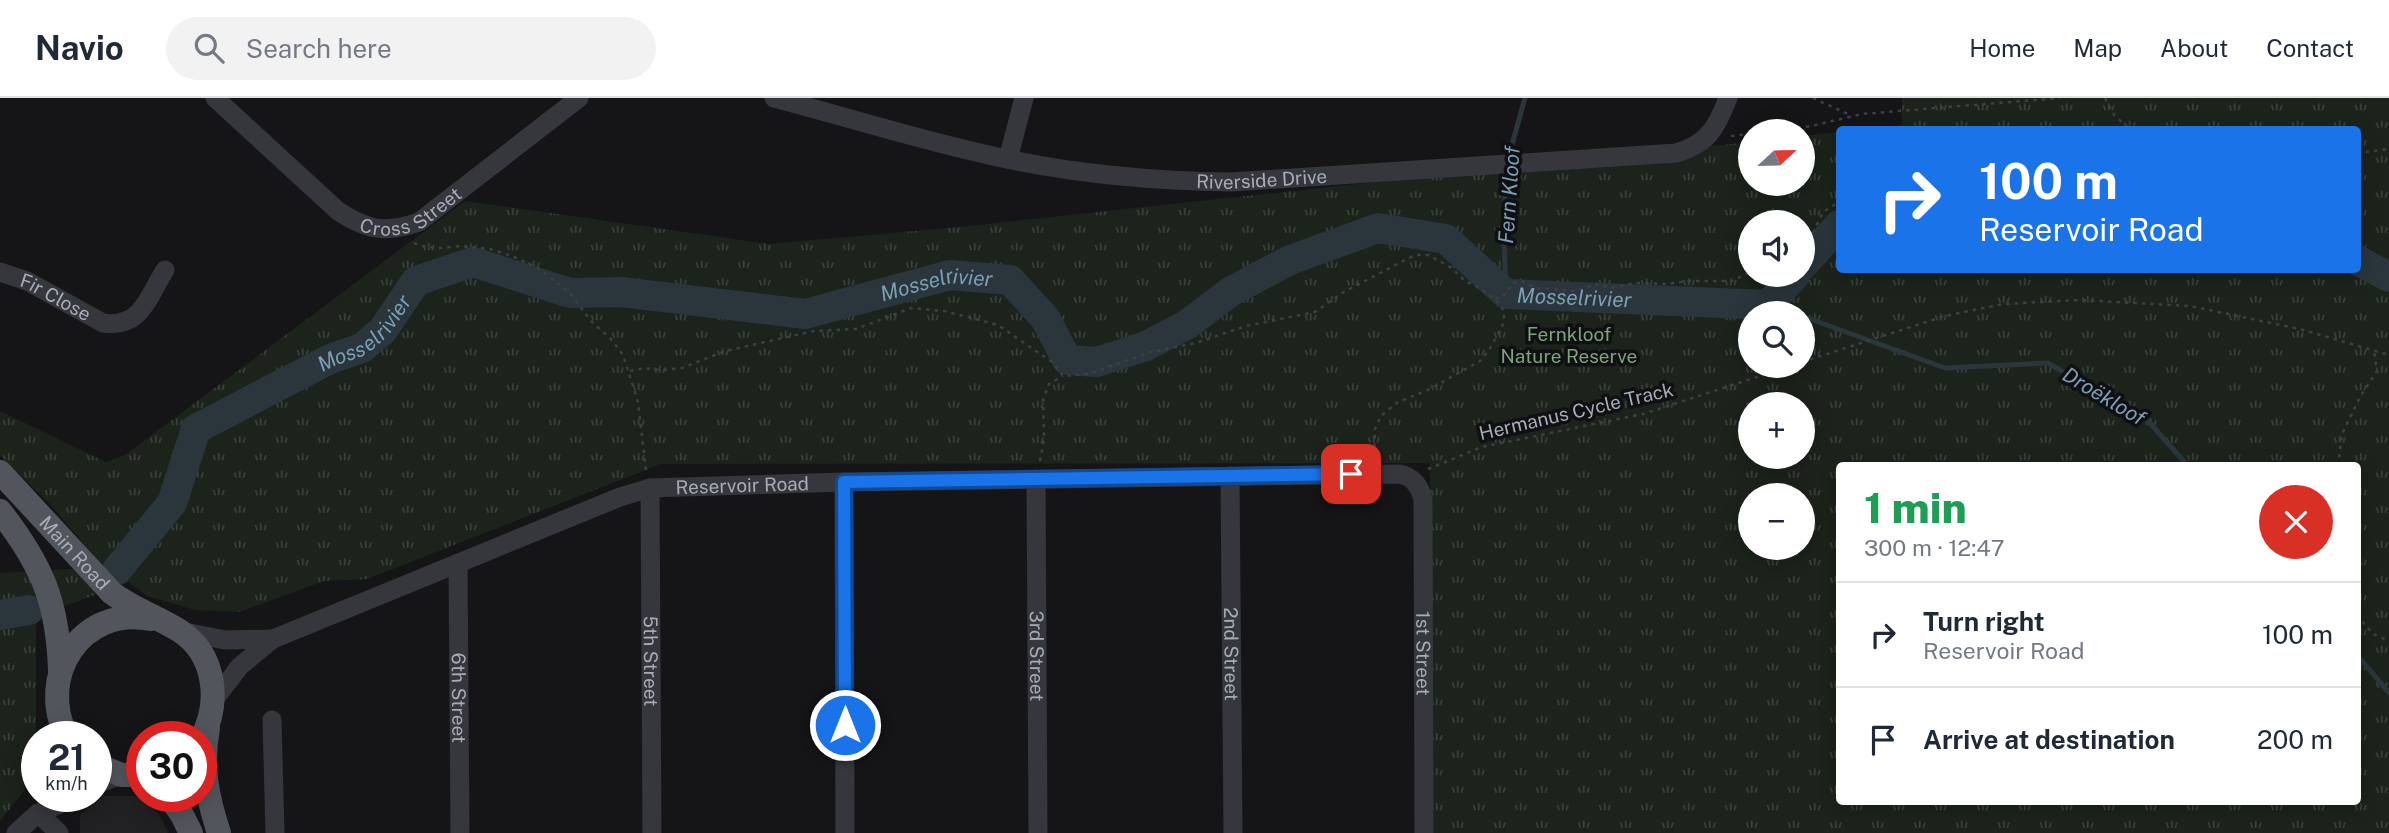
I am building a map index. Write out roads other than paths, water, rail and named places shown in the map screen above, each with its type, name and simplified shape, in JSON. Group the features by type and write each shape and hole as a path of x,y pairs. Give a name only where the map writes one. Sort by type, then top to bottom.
{"main road":[{"name":"Main Road","path":"0,472 112,593 169,626 195,645 206,661 212,680 214,700 208,721"},
{"name":"Main Road","path":"0,512 23,541 43,577 55,612 60,672"},
{"name":"Main Road","path":"61,721 57,710 56,691 60,672 67,656 91,630 106,622 141,617 169,626"},
{"path":"180,812 191,833"},
{"name":"Main Road","path":"212,812 219,833"}],"street":[{"name":"Cross Street","path":"215,98 338,211 360,225 382,229 401,228 419,222 579,98"},
{"name":"Riverside Drive","path":"774,98 1008,159 1112,174 1231,182 1676,153 1704,140 1717,126 1728,98"},
{"path":"1008,159 1024,98"},
{"name":"Fir Close","path":"0,271 27,281 103,323 116,325 136,317 165,270"},
{"name":"Reservoir Road","path":"214,700 240,666 273,639 620,497 650,488 844,482 1375,474 1399,474 1410,478"},
{"name":"2nd Street","path":"1230,476 1233,833"},
{"name":"1st Street","path":"1410,478 1420,489 1423,499 1424,833"},
{"name":"3rd Street","path":"1036,479 1038,833"},
{"path":"844,482 845,833"},
{"name":"5th Street","path":"650,488 652,833"},
{"name":"6th Street","path":"458,563 460,833"},
{"name":"Reservoir Road","path":"169,626 225,640 273,639"},
{"path":"55,721 57,710"},
{"path":"272,720 275,833"},
{"path":"30,816 59,833"}],"waterway":[{"name":"Fern Kloof","path":"1508,159 1525,98"},
{"name":"Fern Kloof","path":"1506,294 1503,216 1507,169"},
{"name":"Mosselrivier","path":"117,570 172,503 196,429 330,359 362,348 383,330 416,281 473,262 570,293 621,292 805,314 950,275 1010,280 1045,318 1067,360 1097,362 1146,346 1188,324 1230,292 1290,260 1378,228 1446,239 1506,294 1768,305 1784,287"},
{"name":"Mosselrivier","path":"1815,252 1836,228"},
{"name":"Mosselrivier","path":"2361,262 2389,277"},
{"name":"Droëkloof","path":"1815,321 1945,368 2048,363 2149,422 2184,462"},
{"name":"Mosselrivier","path":"0,615 29,610"},
{"name":"Droëkloof","path":"2361,660 2389,693"}],"park label":[{"name":"Fernkloof Nature Reserve","path":"1569,345"}]}
